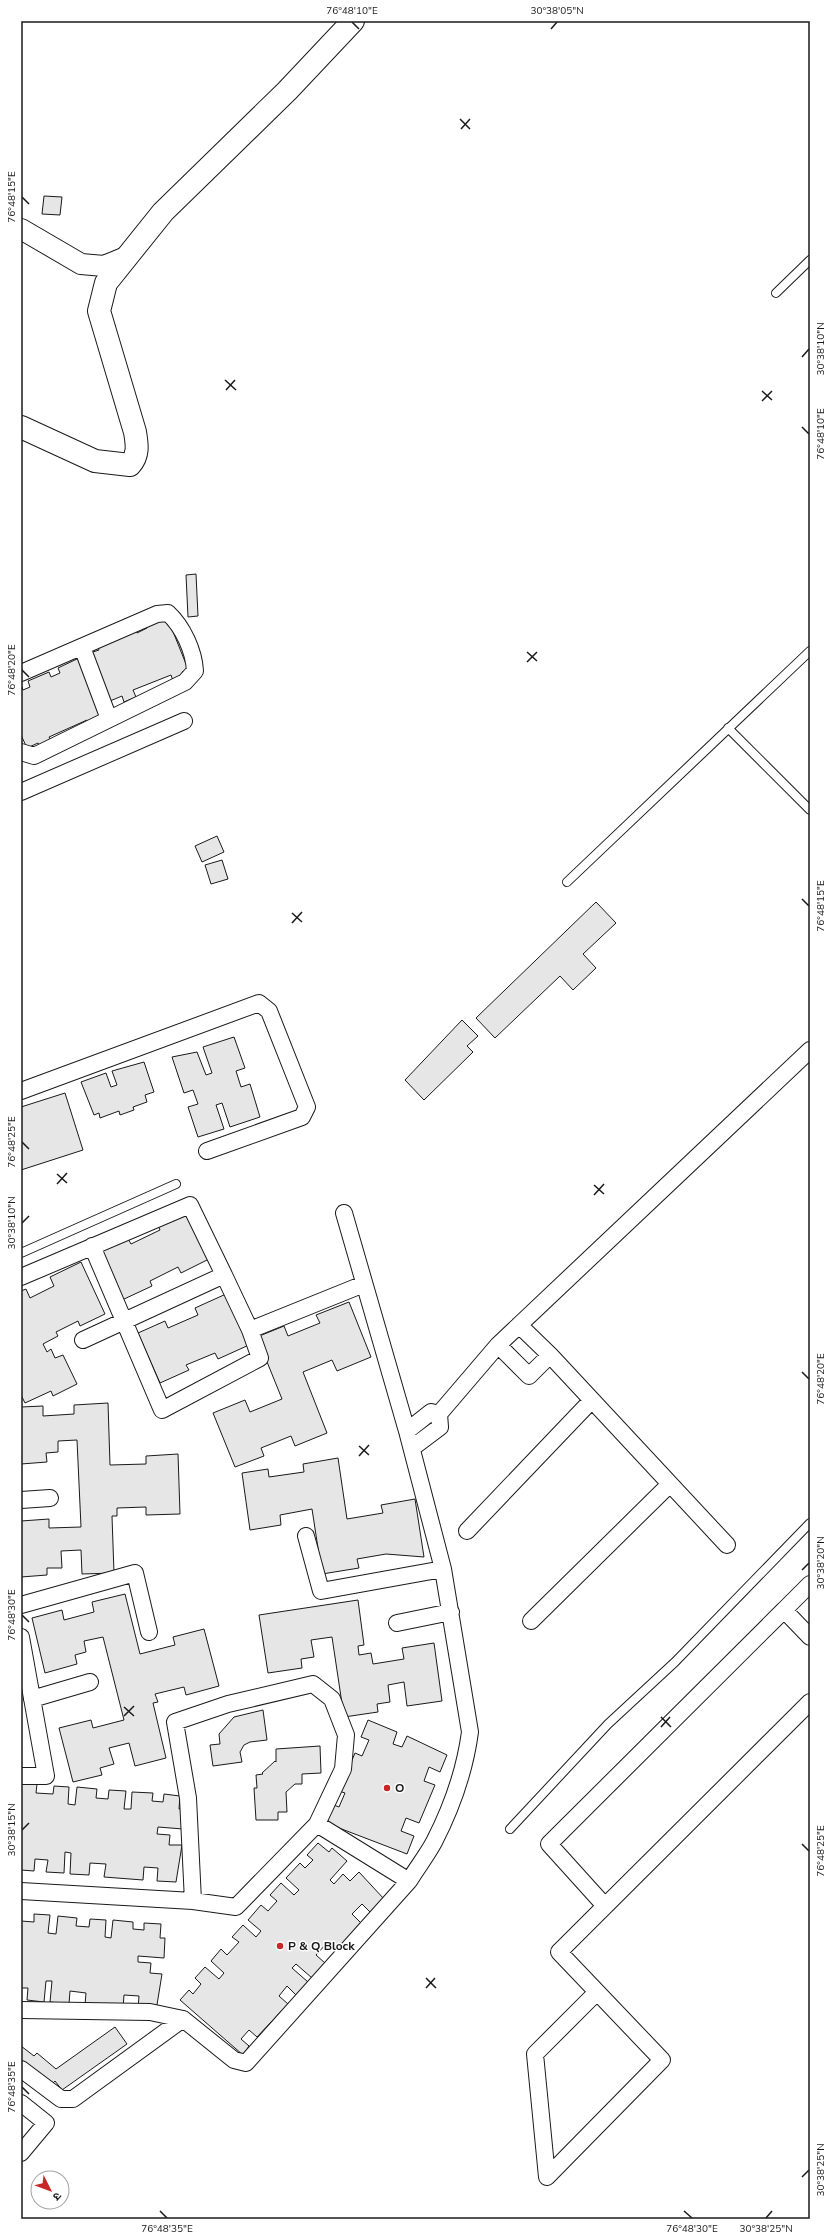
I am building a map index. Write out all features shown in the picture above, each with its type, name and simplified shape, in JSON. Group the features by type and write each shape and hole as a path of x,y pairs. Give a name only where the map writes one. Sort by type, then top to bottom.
{"main road":[{"path":"21,427 95,461 130,464 133,461 137,448 135,432 99,311 106,282 163,212 287,92 353,21"}],"street":[{"path":"21,228 81,264 104,266 126,258"},
{"path":"21,673 157,614 168,613 177,621 195,659 195,670 185,682 34,756 21,752"},
{"path":"82,647 109,719"},
{"path":"21,792 184,721"},
{"path":"21,1091 259,1003 269,1012 307,1107 305,1113 302,1117 207,1151"},
{"path":"412,1448 440,1427 439,1414 498,1345 810,1050"},
{"path":"21,1277 92,1246 190,1205 250,1330 260,1358 162,1410 92,1246"},
{"path":"21,2010 150,2012 183,2018 234,2060 246,2063 409,1881 434,1842 450,1803 468,1748 470,1732 451,1612 443,1568 408,1431 344,1213"},
{"path":"83,1340 224,1276"},
{"path":"250,1330 364,1284"},
{"path":"519,1325 592,1400 727,1545"},
{"path":"498,1345 529,1376 550,1356"},
{"path":"467,1531 592,1400"},
{"path":"408,1431 430,1412 439,1414"},
{"path":"531,1621 670,1484"},
{"path":"21,1500 50,1498"},
{"path":"306,1536 320,1591 443,1568"},
{"path":"21,1605 135,1573 149,1632"},
{"path":"605,1906 549,1844 810,1584"},
{"path":"784,1610 810,1637"},
{"path":"397,1623 451,1612"},
{"path":"21,1637 46,1776 21,1776"},
{"path":"32,1699 90,1682"},
{"path":"21,1891 194,1900 236,1906 317,1824 343,1769 346,1735 332,1699 313,1684 228,1704 175,1722 188,1798 194,1900"},
{"path":"596,1992 535,2054 547,2177 662,2060 559,1952 810,1702"},
{"path":"317,1824 409,1881"},
{"path":"21,2069 60,2099 73,2099 183,2018"},
{"path":"21,2103 46,2123 21,2153"}],"lane":[{"path":"776,294 810,260"},
{"path":"567,882 810,651"},
{"path":"728,728 810,810"},
{"path":"21,1253 176,1184"},
{"path":"510,1829 608,1724 675,1662 810,1523"}],"building":[{"path":"44,196 62,197 60,215 42,214"},
{"path":"196,574 198,616 188,617 186,575"},
{"path":"166,614 188,669 182,672 184,677 173,681 171,675 133,690 136,697 124,702 122,696 110,701 90,653 99,650 97,645 135,629 137,633 147,628 145,623"},
{"path":"79,658 103,713 98,715 100,720 89,725 87,720 49,737 52,742 40,747 38,743 27,748 21,735 21,684 23,690 30,687 28,681 49,672 51,677 60,673 58,668"},
{"path":"217,836 224,852 202,862 195,846"},
{"path":"222,860 228,879 211,884 205,865"},
{"path":"596,902 616,923 583,954 596,968 573,990 560,976 495,1038 476,1018"},
{"path":"462,1020 478,1036 467,1046 473,1052 424,1100 405,1080"},
{"path":"234,1037 245,1068 236,1071 241,1087 250,1084 260,1117 230,1127 222,1103 216,1105 224,1129 198,1137 188,1107 198,1104 193,1090 184,1093 172,1057 197,1052 206,1075 212,1073 203,1047"},
{"path":"144,1062 154,1092 145,1095 147,1102 133,1107 134,1110 120,1115 119,1111 100,1118 99,1113 94,1115 81,1082 106,1073 111,1087 117,1085 112,1071"},
{"path":"65,1093 83,1150 21,1170 21,1107"},
{"path":"185,1210 209,1259 181,1273 178,1267 150,1281 152,1286 122,1300 99,1251 127,1237 131,1244 160,1230 157,1223"},
{"path":"81,1262 105,1314 80,1326 78,1321 56,1332 58,1336 43,1344 47,1352 51,1349 55,1358 63,1355 77,1384 53,1396 51,1391 25,1403 21,1395 21,1291 26,1289 30,1298 54,1286 50,1277"},
{"path":"226,1294 249,1345 218,1359 215,1353 186,1365 189,1370 160,1383 138,1333 165,1321 168,1328 198,1315 195,1308"},
{"path":"349,1302 371,1357 337,1371 332,1360 303,1372 327,1433 295,1446 291,1436 261,1448 264,1456 235,1467 213,1413 245,1400 250,1412 282,1399 257,1337 284,1326 288,1336 320,1323 316,1315"},
{"path":"108,1403 110,1465 146,1464 146,1456 178,1454 180,1514 146,1515 146,1507 117,1508 117,1516 112,1516 114,1573 82,1574 81,1550 61,1551 62,1568 47,1568 47,1575 21,1577 21,1521 49,1519 49,1528 81,1527 77,1440 58,1441 58,1452 46,1453 47,1462 21,1464 21,1407 43,1406 43,1416 74,1414 74,1405"},
{"path":"338,1458 347,1519 383,1513 381,1505 415,1499 424,1557 386,1554 357,1559 359,1568 322,1574 312,1509 280,1515 281,1525 250,1530 242,1473 268,1469 269,1477 304,1472 303,1464"},
{"path":"125,1594 140,1654 175,1645 173,1637 204,1629 219,1686 186,1695 184,1687 155,1694 158,1702 153,1703 166,1758 135,1766 129,1743 109,1748 114,1764 100,1768 102,1775 73,1782 59,1728 91,1720 93,1728 124,1720 103,1637 84,1641 86,1652 75,1655 77,1664 45,1673 32,1618 62,1610 64,1620 94,1612 92,1602"},
{"path":"358,1600 364,1645 358,1646 359,1655 371,1653 373,1664 404,1659 402,1648 434,1643 442,1701 407,1706 404,1682 388,1685 390,1702 377,1704 378,1712 344,1717 332,1637 311,1640 314,1657 301,1659 302,1668 268,1673 259,1615"},
{"path":"263,1710 267,1740 250,1742 244,1745 240,1752 242,1762 213,1766 210,1745 220,1744 219,1734 234,1717"},
{"name":"O","path":"368,1720 397,1732 393,1744 402,1747 407,1736 447,1755 440,1772 429,1767 424,1781 435,1785 419,1823 406,1818 401,1831 414,1836 407,1854 326,1823 334,1805 339,1807 345,1793 339,1791 355,1753 362,1756 369,1740 361,1737"},
{"path":"320,1746 321,1773 302,1774 302,1784 295,1784 286,1792 287,1812 278,1812 278,1820 256,1820 254,1788 257,1788 256,1775 263,1774 262,1773 275,1761 276,1762 276,1749"},
{"path":"21,1783 37,1784 36,1793 53,1794 54,1786 69,1787 68,1804 75,1805 77,1787 97,1789 96,1798 108,1799 109,1790 126,1791 124,1809 131,1809 132,1792 153,1793 152,1801 163,1802 164,1794 180,1796 179,1809 185,1810 183,1829 158,1827 157,1834 170,1835 169,1845 182,1845 176,1882 157,1881 158,1868 144,1867 143,1880 104,1877 106,1864 90,1863 89,1875 70,1874 71,1853 65,1852 64,1873 46,1872 48,1860 35,1859 34,1871 21,1870"},
{"name":"P & Q Block","path":"318,1843 329,1852 332,1848 347,1861 330,1880 334,1884 343,1874 350,1881 359,1872 384,1899 371,1913 362,1904 352,1914 361,1923 336,1952 327,1943 316,1955 325,1963 312,1978 296,1964 292,1968 308,1982 296,1995 287,1986 279,1996 288,2004 257,2037 249,2030 241,2039 249,2046 243,2055 180,2000 189,1990 193,1994 201,1984 195,1978 205,1967 219,1979 224,1973 211,1961 221,1949 227,1955 239,1942 232,1937 243,1925 256,1937 261,1931 248,1920 261,1905 268,1911 277,1901 270,1895 281,1883 294,1895 299,1890 286,1878 300,1863 305,1868 313,1860 307,1855"},
{"path":"34,1914 50,1915 48,1933 56,1934 58,1916 77,1918 76,1926 89,1927 90,1919 106,1920 105,1937 111,1938 113,1920 133,1922 133,1929 144,1930 144,1923 161,1924 160,1938 165,1938 164,1958 138,1956 138,1962 151,1963 150,1973 162,1974 156,2011 138,2009 139,1996 124,1995 123,2008 85,2005 86,1993 70,1991 69,2004 50,2002 52,1981 46,1981 44,2002 27,2000 28,1988 21,1988 21,1921 34,1922"},
{"path":"115,2027 127,2044 62,2090 55,2081 48,2088 21,2066 21,2046 34,2056 37,2053 56,2069"}],"place":[{"name":"O","path":"387,1788"},
{"name":"P & Q Block","path":"280,1946"}]}
